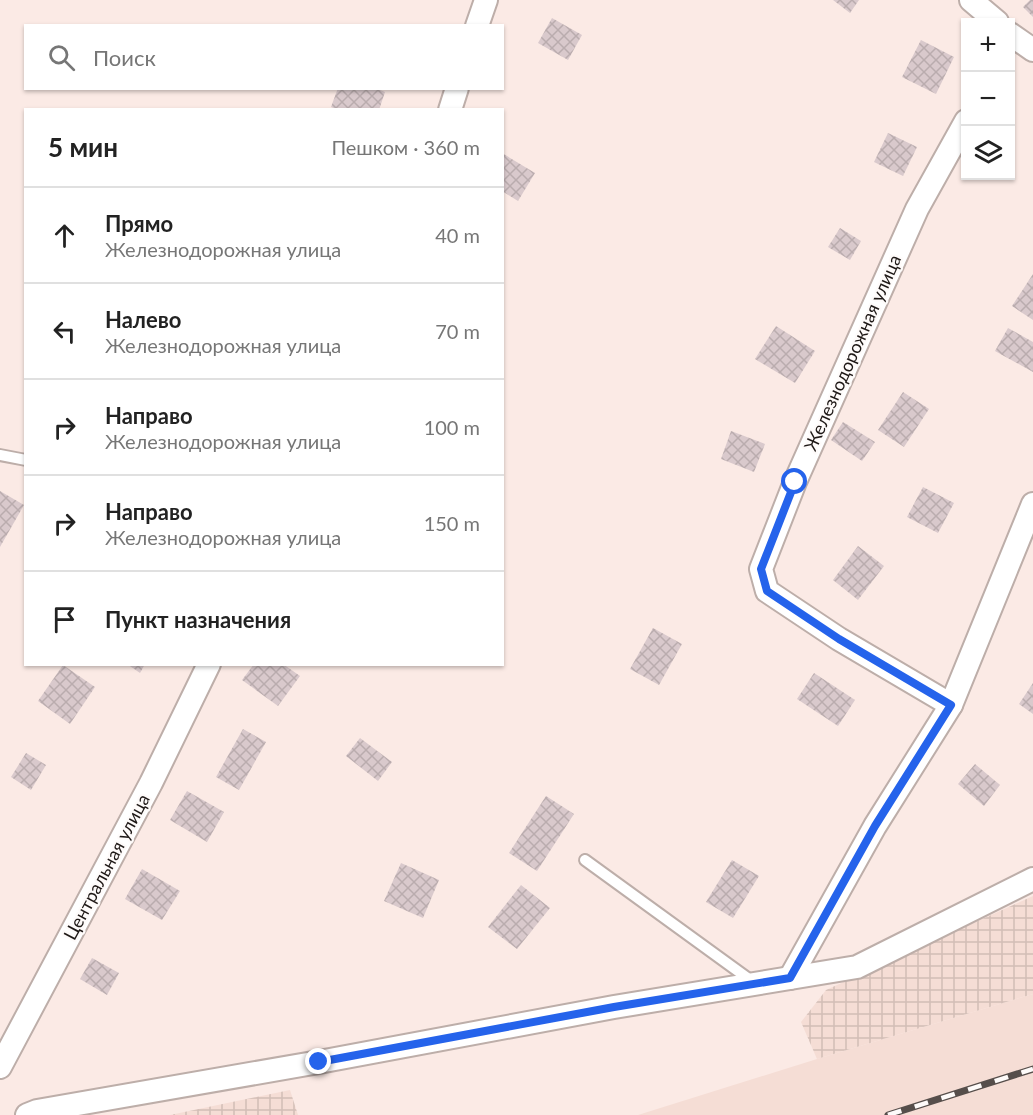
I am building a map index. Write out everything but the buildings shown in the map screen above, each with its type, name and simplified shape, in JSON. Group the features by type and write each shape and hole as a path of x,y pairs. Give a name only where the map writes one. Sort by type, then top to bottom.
{"street":[{"path":"478,24 486,0"},
{"path":"971,0 992,18"},
{"path":"451,108 456,90"},
{"name":"Железнодорожная улица","path":"951,705 839,639 767,591 761,569 795,482 913,219 963,126"},
{"path":"790,978 875,826 951,705 1033,504"},
{"name":"Центральная улица","path":"0,1067 151,783 208,666"},
{"path":"27,1115 37,1111 857,967 1033,879"}],"lane":[{"path":"0,455 24,460"},
{"path":"585,860 756,984"}],"shaded area":[{"path":"1033,896 1033,994 817,1059 801,1022 826,990"},
{"path":"1033,994 1033,1115 638,1115 817,1059"},
{"path":"290,1090 298,1115 170,1115"}],"railway":[{"path":"888,1115 1033,1069"}],"route":[{"path":"319,1062 614,1007 790,978 875,826 951,705 839,639 767,591 761,569 795,482"}]}
